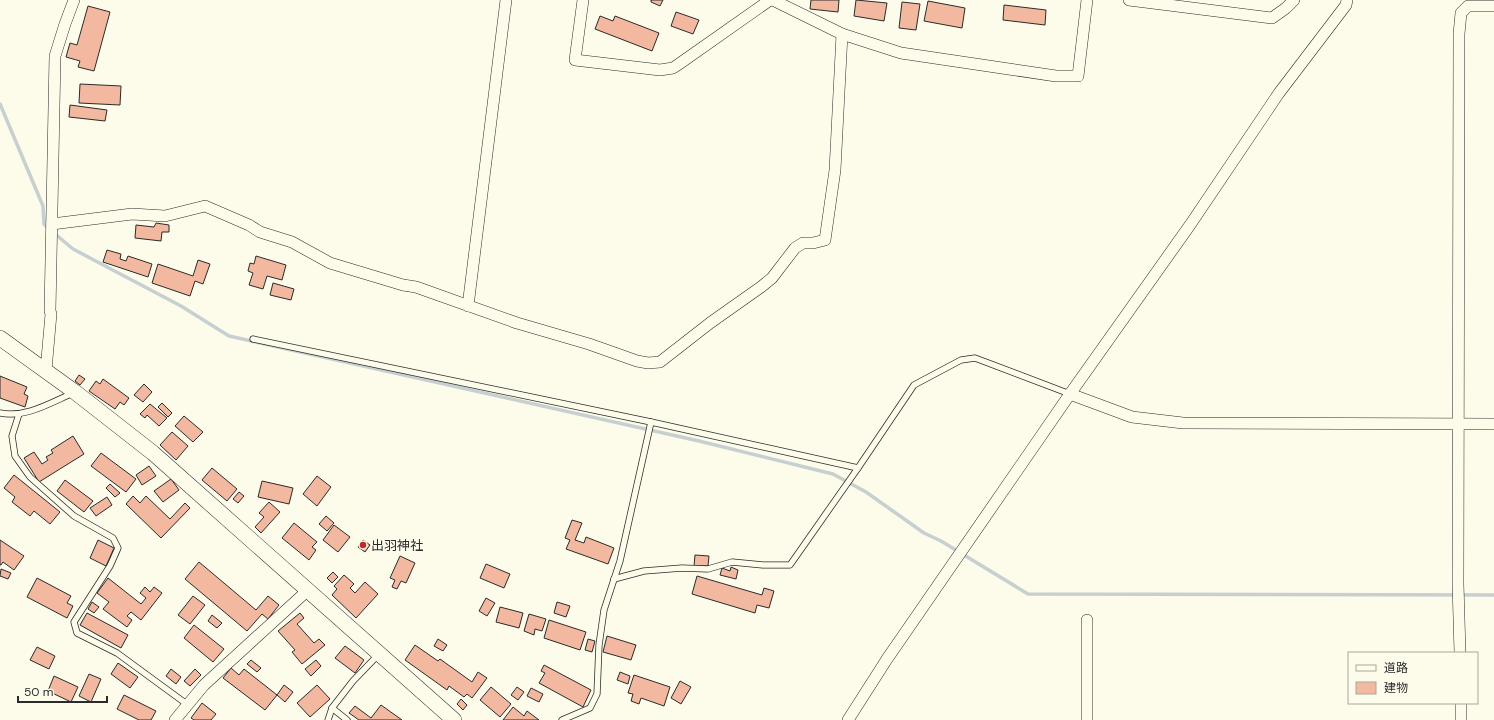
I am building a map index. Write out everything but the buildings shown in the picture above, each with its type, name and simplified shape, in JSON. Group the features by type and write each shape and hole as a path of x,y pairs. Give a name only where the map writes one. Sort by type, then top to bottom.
{"street":[{"path":"46,370 51,314 55,56 64,24 74,0"},
{"path":"468,306 506,0"},
{"path":"583,0 575,60 660,70 673,68 770,0"},
{"path":"773,0 842,34 901,53 1056,76 1078,76 1087,0"},
{"path":"1129,0 1272,18 1294,0"},
{"path":"848,720 887,659 1070,394 1190,225 1279,93 1346,5 1347,0"},
{"path":"1460,652 1458,604 1459,34 1461,13 1468,6 1494,6"},
{"path":"52,225 132,214 165,216 205,206 249,225 260,232 288,240 330,263 403,285 416,287 517,323 589,344 638,361 648,363 660,362 772,278 795,248 803,243 813,243 825,240 835,170 842,34"},
{"path":"0,338 46,370 153,453 454,720"},
{"path":"1070,394 1132,418 1183,423 1494,424"},
{"path":"175,720 204,685 308,590"},
{"path":"1087,620 1087,720"},
{"path":"1461,704 1461,720"}],"lane":[{"path":"253,339 651,422 858,468"},
{"path":"614,579 644,571 682,568 708,570 732,562 763,565 790,565 914,386 960,360 975,358 1070,394"},
{"path":"0,413 10,415 30,412 75,392"},
{"path":"20,414 12,436 15,456 30,477 74,516 113,538 118,548 110,566 74,622 77,634 117,653 188,705"},
{"path":"562,720 590,708 597,694 599,645 604,610 620,561 651,422"},
{"path":"328,720 332,708 353,681 380,654"},
{"path":"332,708 347,720"}],"waterway":[{"path":"0,104 43,206 44,224 49,229"},
{"path":"54,233 73,249 181,306 229,336 699,441 833,474 866,492 924,533 941,541 1028,594 1494,595"}],"place":[{"name":"出羽神社","path":"363,545"}]}
